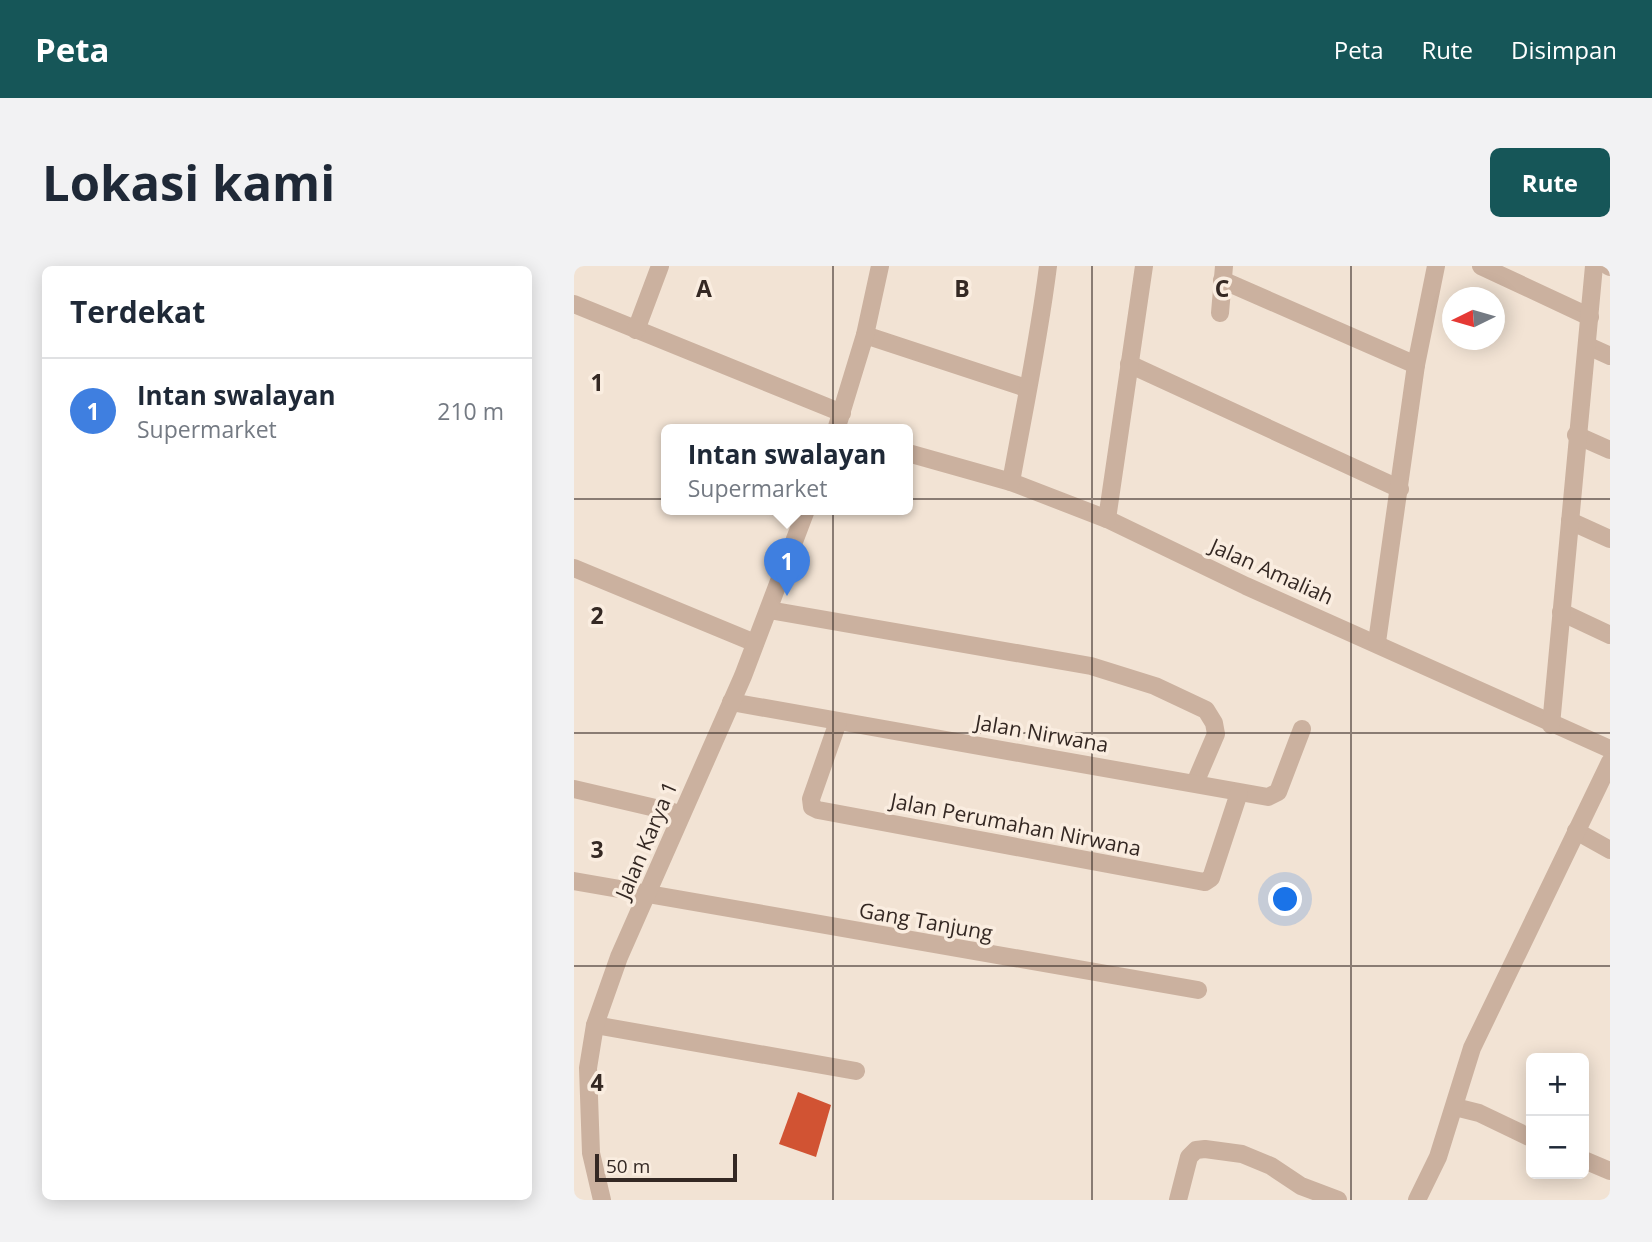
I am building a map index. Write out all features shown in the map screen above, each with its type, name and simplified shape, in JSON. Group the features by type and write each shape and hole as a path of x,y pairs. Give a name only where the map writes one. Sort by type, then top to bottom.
{"street":[{"path":"636,330 660,266"},
{"path":"574,304 839,421 865,335 880,266"},
{"path":"1011,482 1026,388 1041,325 1048,266"},
{"path":"1107,519 1144,266"},
{"path":"1377,642 1416,365 1436,266"},
{"path":"1481,266 1590,317"},
{"path":"1551,725 1576,435 1588,346 1594,266"},
{"path":"1220,313 1223,273 1416,365"},
{"path":"865,335 1026,388"},
{"path":"1588,346 1610,356"},
{"path":"1129,364 1400,489"},
{"path":"1576,435 1610,450"},
{"name":"Jalan Amaliah","path":"913,454 1011,482 1107,519 1246,586 1377,642 1551,725 1610,749"},
{"name":"Jalan Karya 1","path":"602,1200 591,1153 588,1068 595,1025 646,894 769,610 804,515"},
{"path":"1570,521 1610,539"},
{"path":"574,568 755,643"},
{"path":"769,610 1091,666 1155,686 1206,710 1214,723 1216,734 1195,783"},
{"path":"1561,612 1610,635"},
{"name":"Jalan Nirwana","path":"731,702 1268,796 1278,792 1302,729"},
{"name":"Jalan Perumahan Nirwana","path":"838,722 811,799 812,807 818,810 1199,881 1205,882 1211,878 1239,793"},
{"path":"1417,1200 1438,1157 1472,1048 1610,762"},
{"path":"574,789 681,814"},
{"path":"1576,831 1610,850"},
{"name":"Gang Tanjung","path":"574,881 1198,990"},
{"path":"595,1025 856,1071"},
{"path":"1455,1107 1479,1113 1526,1136"},
{"path":"1178,1200 1189,1157 1196,1150 1205,1149 1242,1154 1272,1166 1300,1193 1338,1200"},
{"path":"1589,1162 1610,1171"}],"building":[{"path":"798,1092 831,1105 816,1157 779,1144"}],"place":[{"name":"Intan swalayan","path":"787,596"}]}
